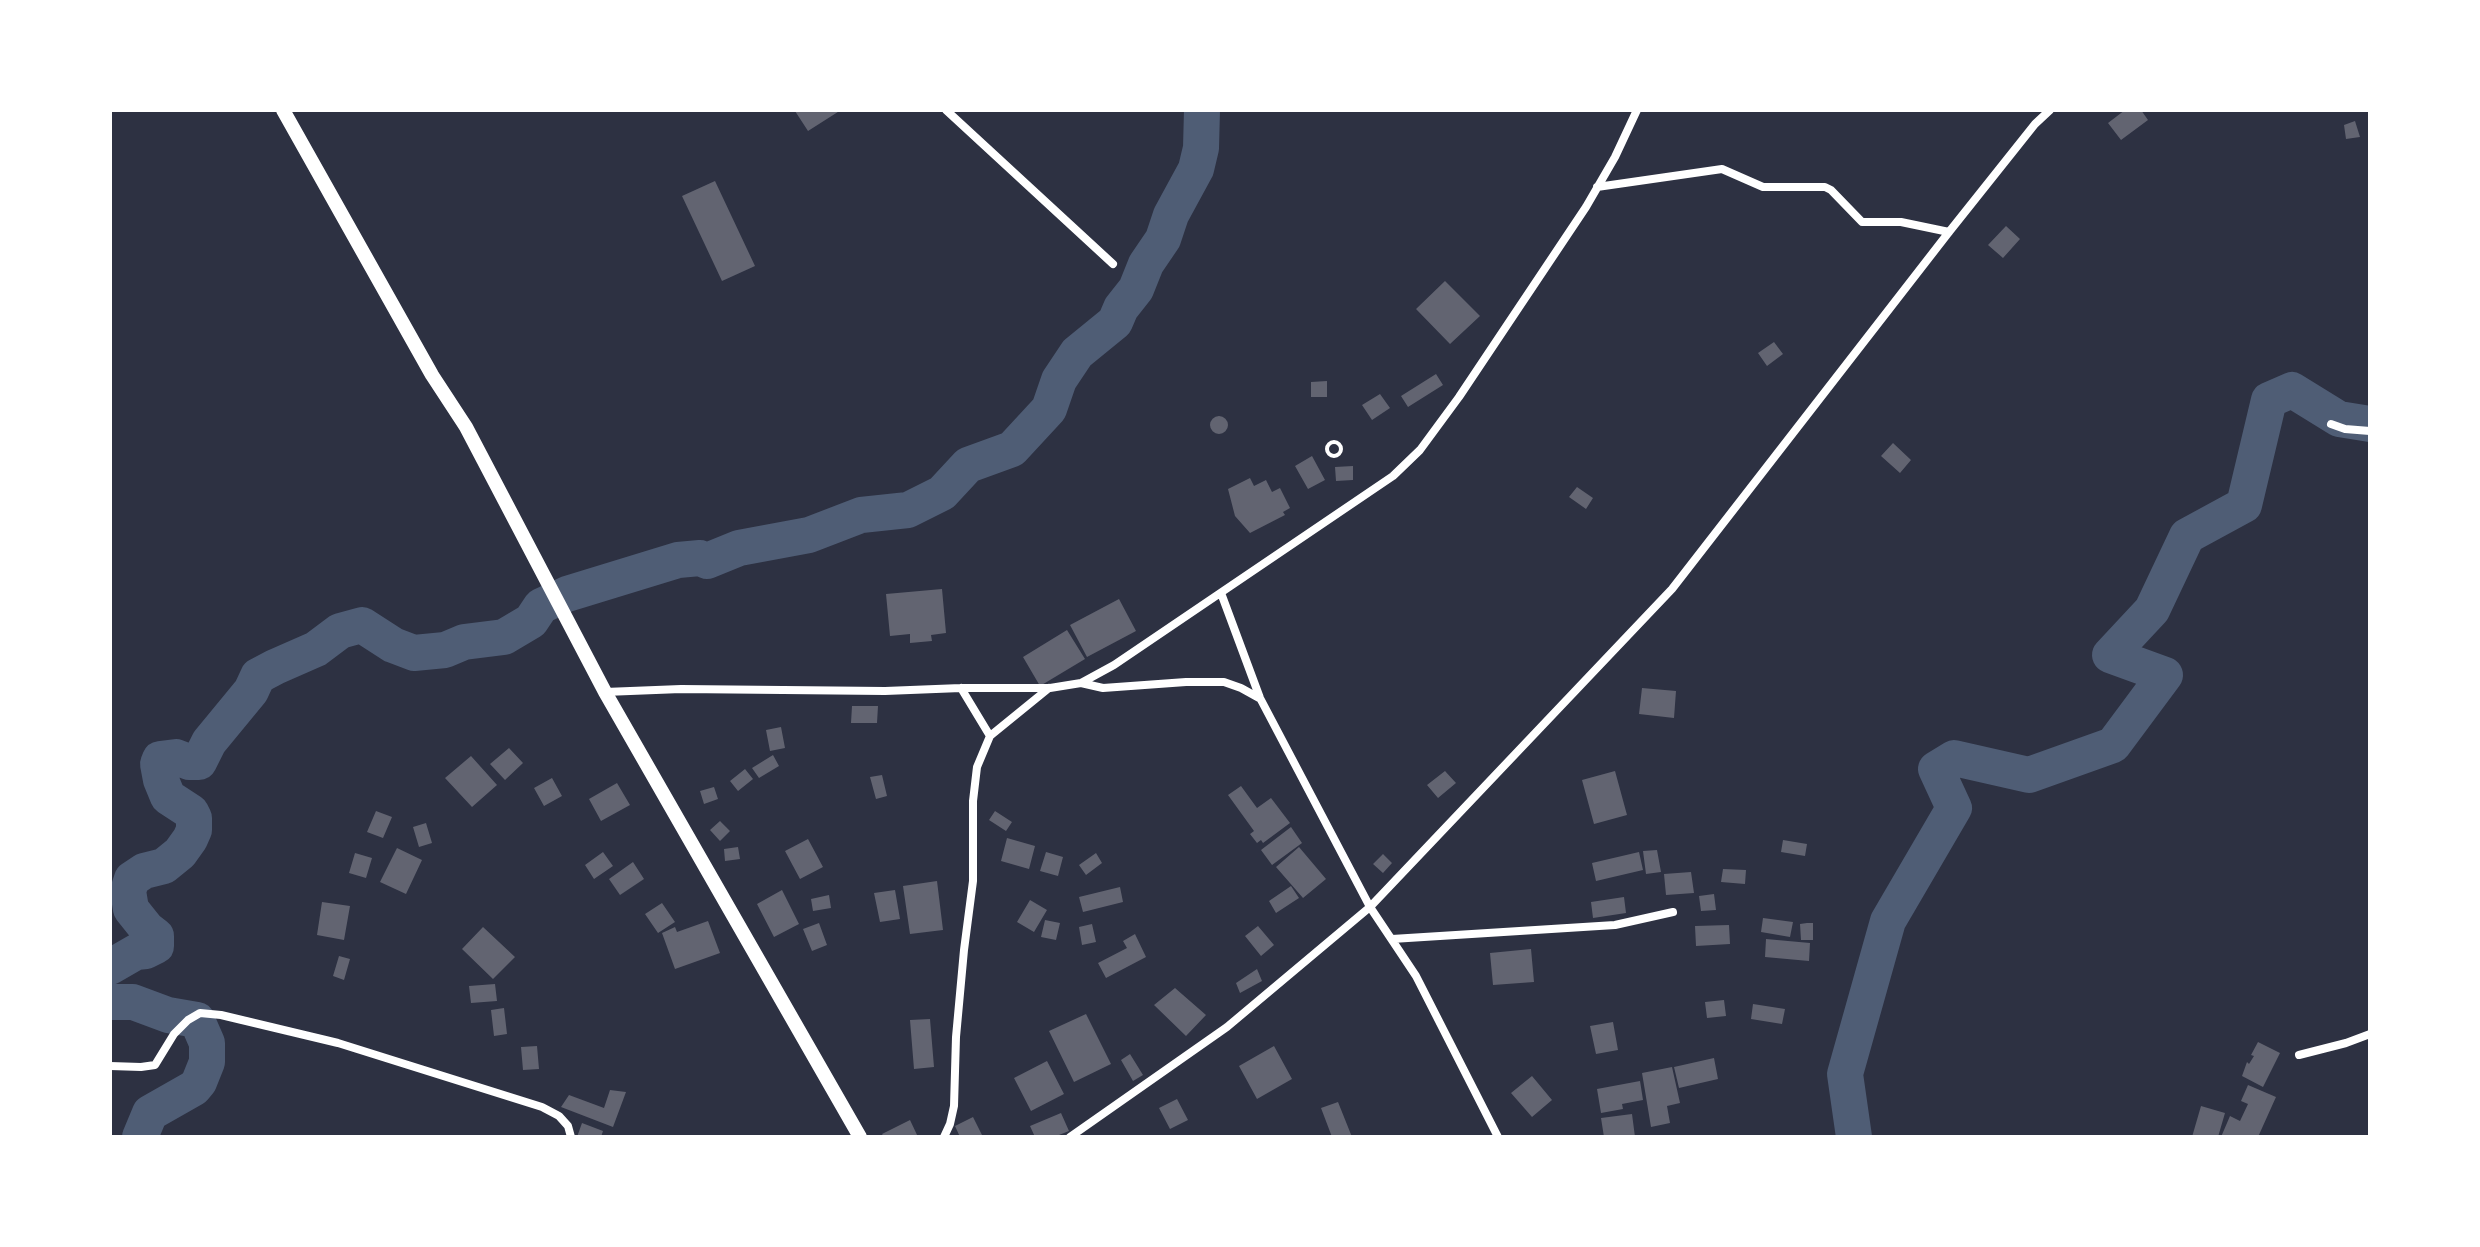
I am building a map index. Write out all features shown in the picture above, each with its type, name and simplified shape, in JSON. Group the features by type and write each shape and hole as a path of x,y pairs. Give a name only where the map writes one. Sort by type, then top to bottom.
{"street":[{"path":"283,110 424,361 466,427 605,692 860,1137"},
{"path":"946,110 1113,264"},
{"path":"605,692 1050,688 1081,683 1114,665 1393,476 1420,450 1468,384 1597,187 1637,110"},
{"path":"1070,1137 1227,1027 1370,907 1672,589 1949,232 2035,124 2050,110"},
{"path":"1597,187 1722,169 1763,187 1825,187 1862,222 1901,222 1949,232"},
{"path":"2331,424 2345,429 2370,431"},
{"path":"1221,593 1260,698 1370,907 1416,976 1498,1137"},
{"path":"1081,683 1103,688 1224,682 1260,698"},
{"path":"961,688 990,736"},
{"path":"944,1137 954,1106 957,1022 973,881 973,801 977,767 990,736 1050,688"},
{"path":"1392,939 1605,926 1673,912"},
{"path":"110,1066 155,1065 174,1034 188,1020 200,1013 209,1013 338,1043 542,1107 559,1116 568,1126 571,1137"},
{"path":"2299,1055 2370,1034"}],"building":[{"path":"797,110 841,110 808,131"},
{"path":"2125,110 2141,110 2148,120 2121,140 2108,123"},
{"path":"2355,121 2360,137 2346,139 2344,125"},
{"path":"715,181 755,266 722,281 682,196"},
{"path":"2006,226 2020,239 2003,258 1988,245"},
{"path":"1445,281 1480,316 1450,344 1416,309"},
{"path":"1774,342 1783,354 1767,366 1758,353"},
{"path":"1436,374 1443,385 1408,407 1401,396"},
{"path":"1327,381 1327,397 1311,397 1311,382"},
{"path":"1380,394 1390,408 1372,420 1362,405"},
{"path":"1219,416 1228,425 1219,434 1210,425"},
{"path":"1893,443 1911,460 1900,473 1881,456"},
{"path":"1312,456 1325,480 1308,489 1295,466"},
{"path":"1353,466 1353,480 1336,481 1335,467"},
{"path":"1250,478 1254,486 1266,480 1272,492 1280,488 1290,508 1283,512 1285,515 1250,533 1235,516 1228,489"},
{"path":"1577,487 1593,498 1586,509 1569,497"},
{"path":"942,589 946,633 931,635 932,641 910,643 910,634 890,636 886,594"},
{"path":"1119,599 1136,631 1087,657 1070,625"},
{"path":"1067,630 1085,659 1040,686 1023,657"},
{"path":"1642,688 1676,691 1674,718 1639,714"},
{"path":"852,706 878,706 877,723 851,723"},
{"path":"781,727 785,748 770,751 766,730"},
{"path":"509,748 523,763 505,780 490,764"},
{"path":"773,755 779,766 759,778 752,768"},
{"path":"471,756 497,785 472,807 445,778"},
{"path":"745,769 753,779 738,791 730,781"},
{"path":"1445,771 1456,783 1438,798 1427,785"},
{"path":"1615,771 1627,815 1594,824 1582,780"},
{"path":"882,775 887,796 876,799 870,777"},
{"path":"552,778 562,796 544,806 534,788"},
{"path":"617,783 630,805 601,821 589,799"},
{"path":"1241,786 1257,808 1271,798 1290,823 1263,843 1261,840 1257,843 1250,834 1254,831 1228,795"},
{"path":"714,787 718,799 704,804 700,791"},
{"path":"376,811 392,817 383,838 367,832"},
{"path":"995,811 1012,822 1006,831 989,820"},
{"path":"720,821 730,831 720,841 710,830"},
{"path":"426,823 432,843 419,847 413,827"},
{"path":"1291,827 1302,843 1272,865 1261,850"},
{"path":"1007,838 1035,846 1029,869 1001,861"},
{"path":"808,839 823,867 800,879 785,851"},
{"path":"1783,840 1807,844 1805,856 1781,852"},
{"path":"738,847 740,859 725,861 724,849"},
{"path":"1299,847 1326,879 1303,898 1276,867"},
{"path":"397,848 422,860 406,894 380,882"},
{"path":"1657,850 1661,872 1646,874 1643,851"},
{"path":"603,852 613,866 594,879 585,865"},
{"path":"1046,852 1063,857 1058,876 1040,871"},
{"path":"1639,852 1643,870 1596,881 1592,863"},
{"path":"355,853 372,858 366,878 349,873"},
{"path":"1096,853 1102,863 1086,875 1079,865"},
{"path":"1383,854 1392,863 1383,873 1373,864"},
{"path":"633,862 644,879 620,895 609,879"},
{"path":"1723,869 1746,870 1745,884 1721,882"},
{"path":"1691,872 1694,893 1666,895 1664,874"},
{"path":"937,881 943,930 910,934 903,886"},
{"path":"1291,886 1299,898 1276,913 1269,901"},
{"path":"1120,887 1123,902 1083,912 1079,897"},
{"path":"782,890 799,924 774,937 757,904"},
{"path":"895,890 900,919 880,922 874,893"},
{"path":"1714,894 1716,910 1701,911 1699,896"},
{"path":"829,895 831,908 813,911 811,899"},
{"path":"1624,897 1626,913 1593,918 1591,902"},
{"path":"1030,900 1047,910 1034,932 1017,922"},
{"path":"322,902 350,906 344,940 317,935"},
{"path":"662,903 675,922 658,933 645,914"},
{"path":"1763,918 1793,922 1790,937 1761,932"},
{"path":"1045,920 1060,923 1056,940 1041,937"},
{"path":"708,921 720,953 675,969 662,933 675,927 677,932"},
{"path":"819,923 827,945 812,951 803,929"},
{"path":"1813,923 1813,940 1801,940 1800,924"},
{"path":"1092,924 1096,942 1082,945 1079,927"},
{"path":"1729,925 1730,944 1696,946 1695,926"},
{"path":"1258,926 1274,945 1261,956 1245,936"},
{"path":"483,927 515,957 493,979 462,949"},
{"path":"1135,934 1146,957 1106,978 1098,963 1127,948 1123,941"},
{"path":"1766,939 1810,943 1809,961 1765,957"},
{"path":"1531,949 1534,982 1493,985 1490,953"},
{"path":"339,956 350,959 344,980 333,976"},
{"path":"1257,969 1262,981 1240,993 1236,983"},
{"path":"495,984 497,1001 471,1003 469,986"},
{"path":"1175,988 1206,1015 1186,1036 1154,1005"},
{"path":"1724,1000 1726,1016 1707,1018 1705,1002"},
{"path":"1753,1004 1785,1009 1782,1024 1751,1019"},
{"path":"504,1008 507,1034 494,1036 491,1010"},
{"path":"1086,1014 1111,1064 1074,1082 1049,1031"},
{"path":"930,1019 934,1067 914,1069 910,1020"},
{"path":"1613,1022 1618,1050 1596,1054 1590,1026"},
{"path":"2258,1042 2280,1053 2263,1087 2242,1076"},
{"path":"537,1046 539,1069 523,1070 521,1047"},
{"path":"1274,1046 1292,1079 1257,1099 1239,1066"},
{"path":"1130,1054 1143,1075 1133,1081 1121,1060"},
{"path":"1714,1058 1718,1079 1679,1088 1674,1067"},
{"path":"1047,1061 1064,1094 1031,1111 1014,1078"},
{"path":"1672,1067 1680,1103 1667,1106 1670,1123 1651,1127 1642,1073"},
{"path":"1532,1076 1552,1100 1532,1117 1511,1093"},
{"path":"1640,1081 1643,1100 1622,1104 1623,1109 1601,1113 1597,1089"},
{"path":"2248,1085 2276,1097 2258,1137 2221,1137 2230,1116 2240,1121 2248,1104 2241,1101"},
{"path":"610,1090 626,1092 613,1127 561,1107 569,1095 604,1108"},
{"path":"1177,1099 1188,1120 1170,1129 1159,1108"},
{"path":"1338,1102 1352,1137 1332,1137 1321,1108"},
{"path":"2201,1106 2225,1113 2218,1137 2192,1137"},
{"path":"1061,1113 1069,1131 1054,1137 1035,1137 1030,1126"},
{"path":"1632,1114 1635,1137 1604,1137 1601,1118"},
{"path":"973,1117 983,1137 960,1137 955,1126"},
{"path":"910,1120 918,1137 884,1137 882,1134"},
{"path":"582,1123 603,1131 601,1137 577,1137"}],"waterway":[{"path":"110,967 136,952 156,946 156,936 131,909 128,891 132,879 144,871 164,866 180,853 194,830 191,812 168,797 161,780 160,759 176,757 199,762 209,742 251,691 258,676 316,649 340,631 362,625 393,645 414,653 445,650 464,642 504,637 531,621 541,606 567,594 678,560 700,558 707,561 739,548 809,535 861,515 908,510 942,493 968,465 1012,449 1049,409 1059,380 1077,353 1115,322 1121,308 1136,289 1196,169 1201,148 1202,110"},
{"path":"1854,1137 1845,1074 1888,921 1954,808 1936,769 1954,758 2029,775 2113,745 2165,675 2110,655 2152,610 2187,536 2244,505 2269,400 2292,390 2339,419 2370,424"},
{"path":"110,1002 133,1002 168,1015 197,1020 207,1043 207,1062 199,1082 150,1113 140,1137"}]}
